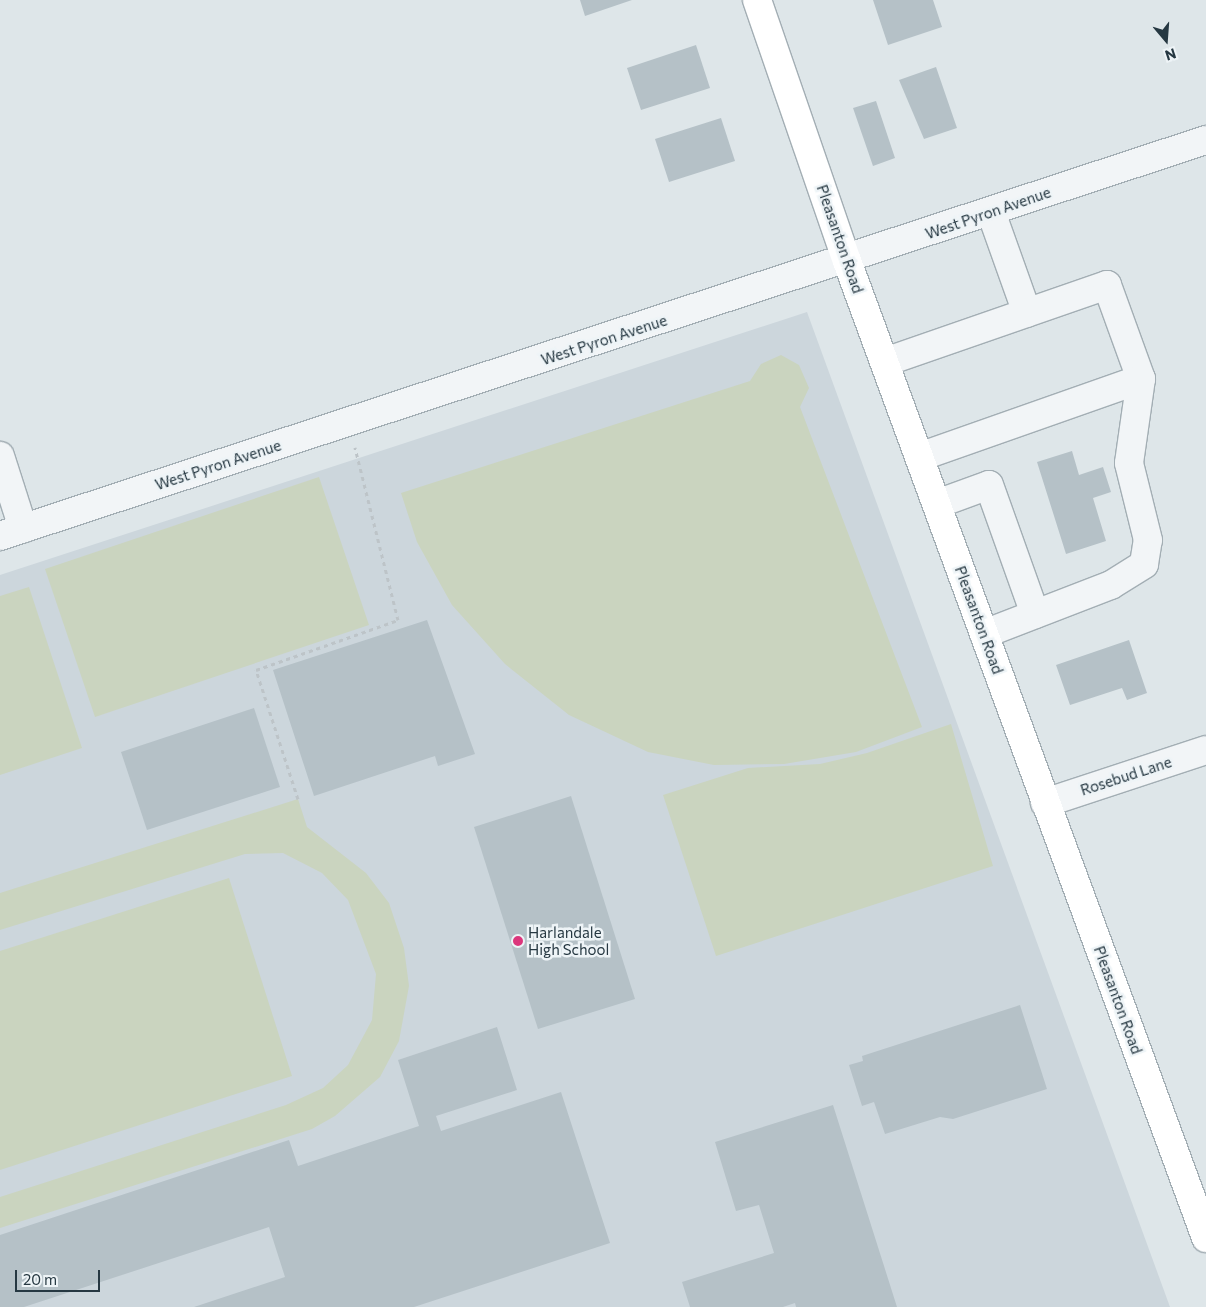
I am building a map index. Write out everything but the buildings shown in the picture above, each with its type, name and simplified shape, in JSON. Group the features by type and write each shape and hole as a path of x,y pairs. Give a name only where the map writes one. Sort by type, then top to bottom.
{"main road":[{"name":"Pleasanton Road","path":"757,0 847,260 1206,1238"}],"street":[{"name":"West Pyron Avenue","path":"12,532 847,260 1206,140"},
{"path":"991,212 1027,313"},
{"path":"885,362 1107,285 1141,379 1129,463 1148,540 1144,564 1112,585 984,634"},
{"path":"919,457 1141,379"},
{"path":"0,456 12,532"},
{"path":"937,504 989,485 1035,614"},
{"name":"Rosebud Lane","path":"1045,803 1206,750"}],"path":[{"path":"298,798 256,670 398,620 349,422"}],"shaded area":[{"name":"Harlandale High School","path":"807,312 1170,1307 0,1307 0,575"}],"green space":[{"path":"781,355 799,365 809,388 800,407 922,727 856,752 784,764 714,765 648,752 569,715 505,664 452,605 417,542 401,493 750,381 761,364"},
{"path":"319,477 369,625 95,717 45,569"},
{"path":"29,587 82,748 0,775 0,596"},
{"path":"951,724 993,866 716,956 663,795 748,768 820,764 867,753"},
{"path":"298,799 307,827 366,873 389,903 404,948 409,986 399,1041 380,1077 335,1116 312,1129 0,1228 0,1197 286,1105 323,1088 348,1065 372,1020 376,974 348,900 322,873 283,853 245,854 0,930 0,893"},
{"path":"229,878 292,1076 0,1170 0,951"}],"place":[{"name":"Harlandale High School","path":"518,941"}]}
